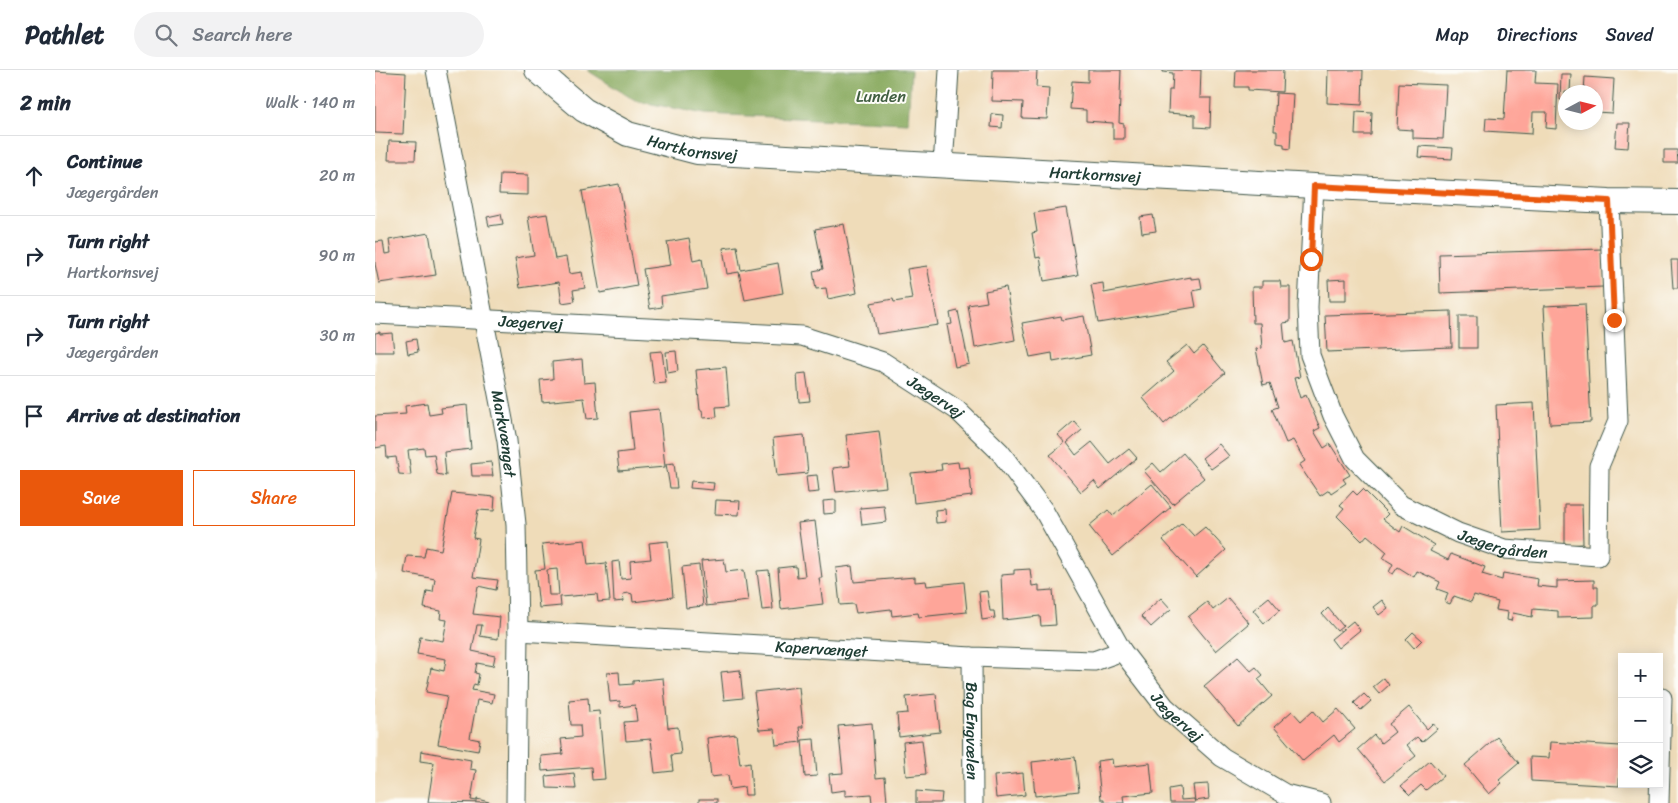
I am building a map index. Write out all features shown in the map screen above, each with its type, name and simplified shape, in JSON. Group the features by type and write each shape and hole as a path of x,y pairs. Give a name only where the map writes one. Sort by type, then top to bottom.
{"street":[{"name":"Markvænget","path":"436,70 482,320 507,441 516,524 518,631 516,803"},
{"name":"Hartkornsvej","path":"537,70 584,110 628,134 697,152 1314,186 1609,201 1678,202"},
{"path":"943,167 949,70"},
{"name":"Jægergården","path":"1314,186 1308,307 1310,355 1333,416 1355,459 1401,505 1458,533 1504,549 1598,556 1599,466 1618,421 1609,201"},
{"name":"Jægervej","path":"375,314 802,336 883,362 957,410 1000,452 1044,511 1122,651 1165,707 1223,757 1285,794 1321,803"},
{"name":"Kapervænget","path":"518,631 972,657 1094,660 1122,651"},
{"name":"Bag Engvælen","path":"972,657 973,803"},
{"path":"1659,803 1660,743"}],"green space":[{"name":"Lunden","path":"587,70 911,70 908,123 705,114 636,101"}],"building":[{"path":"993,70 1037,70 1036,87 1049,88 1047,119 1022,118 1023,102 992,101"},
{"path":"1088,70 1121,70 1119,123 1124,124 1124,139 1113,139 1113,123 1086,121 1086,110 1070,109 1072,81 1088,82"},
{"path":"1163,70 1201,70 1200,98 1211,98 1210,128 1195,127 1195,115 1168,113 1169,90 1172,90 1173,73 1163,72"},
{"path":"1236,70 1283,70 1282,92 1248,90 1248,87 1235,87"},
{"path":"1328,70 1363,70 1362,105 1327,103"},
{"path":"1507,70 1536,70 1535,83 1558,84 1556,129 1546,128 1547,112 1533,112 1532,134 1485,131 1486,118 1504,119"},
{"path":"375,71 406,73 403,134 375,133"},
{"path":"1561,74 1571,74 1570,85 1561,85"},
{"path":"1585,77 1614,79 1612,113 1603,112 1603,85 1584,85"},
{"path":"1399,83 1446,85 1443,139 1413,138 1413,130 1397,129"},
{"path":"1276,93 1293,94 1290,149 1284,148 1284,144 1277,143 1277,131 1274,131"},
{"path":"1356,112 1372,113 1371,135 1355,135"},
{"path":"992,114 1003,115 1002,128 991,127"},
{"path":"1617,123 1630,123 1628,148 1615,147"},
{"path":"389,141 416,142 415,160 388,160"},
{"path":"1419,146 1453,148 1452,159 1418,157"},
{"path":"1664,150 1677,150 1678,163 1664,163"},
{"path":"500,174 528,175 528,195 499,194"},
{"path":"619,184 637,286 600,293 582,191"},
{"path":"1066,208 1078,275 1044,281 1040,257 1036,258 1032,233 1037,232 1034,213"},
{"path":"501,214 503,224 489,226 487,217"},
{"path":"547,214 555,259 566,257 569,274 582,272 585,288 573,290 575,301 562,303 559,282 520,288 515,258 534,255 528,217"},
{"path":"1153,215 1156,231 1142,233 1140,217"},
{"path":"844,224 857,293 828,299 826,288 816,289 813,271 823,269 815,229"},
{"path":"429,233 436,275 379,283 375,264 375,242 383,241 385,254 391,253 389,240"},
{"path":"689,238 693,261 702,259 707,289 661,296 662,307 650,309 643,269 671,265 667,242"},
{"path":"737,246 741,270 778,263 783,293 745,300 739,272 727,274 723,248"},
{"path":"1602,249 1603,287 1440,293 1439,254"},
{"path":"1671,260 1678,260 1678,288 1673,288"},
{"path":"927,266 938,325 877,334 871,303 893,299 894,302 912,299 907,269"},
{"path":"1191,277 1191,279 1200,278 1202,289 1193,291 1196,307 1098,323 1091,285 1103,283 1104,293"},
{"path":"1346,279 1346,301 1329,301 1328,280"},
{"path":"1262,281 1280,281 1281,287 1290,287 1290,322 1283,323 1285,343 1293,341 1300,377 1294,378 1300,398 1306,395 1320,428 1314,431 1324,448 1330,444 1350,475 1343,479 1346,483 1331,493 1329,490 1320,496 1299,465 1305,461 1293,440 1286,443 1272,409 1278,407 1270,383 1263,385 1256,349 1262,348 1260,323 1253,323 1252,287 1262,287"},
{"path":"1006,287 1015,340 975,348 968,305 987,302 985,291"},
{"path":"1585,304 1591,422 1550,424 1544,306"},
{"path":"958,311 969,364 955,367 947,325 952,324 950,313"},
{"path":"1451,311 1452,347 1327,352 1325,315"},
{"path":"1061,316 1062,320 1084,316 1091,355 1053,362 1052,353 1030,357 1022,323"},
{"path":"1459,316 1477,316 1477,348 1459,348"},
{"path":"380,332 380,334 392,333 394,352 375,352 375,333"},
{"path":"416,339 418,352 408,354 406,341"},
{"path":"1187,345 1194,354 1203,346 1225,373 1164,424 1143,398 1174,371 1166,362"},
{"path":"662,351 666,383 654,384 650,352"},
{"path":"676,351 678,371 668,373 666,352"},
{"path":"582,359 584,383 595,382 598,418 587,419 584,398 542,402 540,380 553,379 552,362"},
{"path":"726,367 729,406 716,407 717,417 703,418 702,410 700,410 696,370"},
{"path":"806,373 810,401 799,402 797,374"},
{"path":"427,403 429,415 442,413 441,408 467,405 471,449 444,452 446,476 437,474 434,454 425,455 424,448 408,450 411,475 399,474 396,457 387,458 386,446 375,448 375,416 406,414 405,406"},
{"path":"1534,403 1540,530 1502,532 1496,405"},
{"path":"659,409 665,467 619,471 617,453 633,451 629,412"},
{"path":"1074,421 1082,430 1067,443 1076,455 1092,442 1110,464 1129,449 1137,458 1100,489 1094,481 1081,492 1050,455 1065,443 1058,435"},
{"path":"879,431 886,487 836,492 833,468 850,466 846,435"},
{"path":"804,435 808,473 777,476 773,438"},
{"path":"1219,444 1229,456 1211,469 1202,458"},
{"path":"1183,453 1204,478 1173,504 1144,471 1153,463 1161,472"},
{"path":"491,462 493,476 472,476 471,464"},
{"path":"958,462 959,468 969,467 972,496 914,503 911,473 942,470 941,464"},
{"path":"674,463 677,488 670,488 666,464"},
{"path":"817,475 819,492 808,493 806,476"},
{"path":"691,481 714,483 713,490 690,488"},
{"path":"1152,484 1171,507 1113,556 1089,526 1108,510 1113,516"},
{"path":"1363,489 1388,514 1383,519 1400,532 1403,526 1434,545 1430,551 1448,560 1451,554 1485,567 1482,574 1502,580 1503,573 1538,579 1537,586 1557,588 1557,581 1594,580 1594,587 1598,587 1598,605 1594,605 1594,617 1558,618 1558,611 1533,609 1532,617 1513,613 1511,621 1507,620 1508,612 1496,610 1498,602 1474,595 1471,602 1454,596 1450,604 1445,602 1448,593 1437,589 1440,582 1417,571 1414,577 1398,567 1393,574 1389,572 1393,564 1383,558 1387,552 1367,535 1362,541 1337,516 1344,508 1340,505 1353,491 1357,495"},
{"path":"452,493 495,497 494,511 478,510 473,538 479,539 473,577 498,580 496,590 478,586 473,614 500,617 498,639 480,636 482,625 477,625 472,651 495,656 493,666 477,663 475,673 479,674 477,685 474,684 472,690 494,694 492,703 477,700 470,738 480,740 478,751 438,744 447,696 426,692 431,668 444,671 446,659 417,654 420,637 443,641 447,620 440,619 441,611 424,608 427,591 433,592 435,579 404,573 407,556 424,557 426,547 441,550"},
{"path":"716,500 740,501 739,515 715,514"},
{"path":"836,500 836,513 824,514 823,501"},
{"path":"1565,505 1582,505 1583,544 1565,545"},
{"path":"884,506 886,522 862,525 860,508"},
{"path":"945,509 946,522 936,523 935,510"},
{"path":"815,521 823,604 781,609 778,568 796,566 797,577 805,576 798,523"},
{"path":"1182,523 1194,536 1205,527 1226,550 1196,577 1163,540"},
{"path":"585,540 588,565 606,563 610,601 598,602 597,594 560,597 561,606 539,608 535,570 545,569 542,544","holes":["557,569 559,595 549,595 547,570"]},
{"path":"668,541 673,597 633,602 632,594 629,593 623,594 624,601 614,602 612,562 619,561 621,579 631,578 630,561 651,559 649,543"},
{"path":"724,559 726,572 744,570 748,601 706,606 701,561"},
{"path":"699,565 703,606 686,608 682,567"},
{"path":"852,566 854,582 915,577 915,582 926,581 927,586 964,582 967,612 919,617 918,613 892,616 891,609 856,613 854,604 840,605 836,568"},
{"path":"1030,569 1032,586 1039,585 1039,591 1053,590 1056,625 1041,626 1040,616 1003,620 1001,575 1014,574 1014,570"},
{"path":"769,570 773,609 762,610 757,571"},
{"path":"987,591 990,611 994,611 995,618 982,620 979,592"},
{"path":"1269,597 1280,610 1264,623 1253,610"},
{"path":"1161,598 1171,609 1151,627 1141,616"},
{"path":"1228,598 1249,623 1216,651 1188,617 1207,602 1213,610"},
{"path":"1382,600 1388,608 1379,615 1373,607"},
{"path":"1328,608 1343,626 1337,631 1322,614"},
{"path":"1353,621 1360,630 1338,648 1331,639"},
{"path":"1413,632 1422,640 1414,648 1406,639"},
{"path":"1238,657 1251,671 1256,667 1263,675 1258,679 1272,696 1238,726 1204,686"},
{"path":"740,670 743,698 724,700 721,672"},
{"path":"619,672 620,685 633,684 633,681 663,678 668,728 678,727 681,754 671,755 673,771 655,773 651,739 626,741 624,722 637,721 635,705 620,707 620,701 610,702 607,673"},
{"path":"1384,678 1389,685 1379,694 1373,687"},
{"path":"799,687 803,727 799,727 801,742 776,745 774,729 759,730 754,692"},
{"path":"936,694 940,732 899,737 897,714 908,713 906,697"},
{"path":"1364,694 1371,701 1361,710 1354,703"},
{"path":"588,698 589,712 599,711 605,779 592,780 591,767 542,771 541,756 563,754 561,739 581,737 580,725 571,725 569,700"},
{"path":"1409,707 1427,729 1433,723 1437,729 1422,742 1417,737 1407,745 1416,756 1385,781 1358,749 1374,735 1381,743 1395,732 1389,724"},
{"path":"1338,709 1355,729 1339,742 1334,735 1303,761 1274,727 1292,711 1301,721 1313,710 1323,722"},
{"path":"872,723 876,778 885,777 887,802 872,803 871,794 845,796 845,790 831,792 829,774 843,773 838,726"},
{"path":"736,734 740,764 750,762 752,795 745,795 744,787 730,789 728,775 711,777 707,738"},
{"path":"1497,737 1519,763 1499,780 1502,783 1489,794 1465,765"},
{"path":"814,739 817,776 805,777 802,740"},
{"path":"922,740 926,774 906,776 903,742"},
{"path":"1550,742 1618,746 1618,786 1531,781 1530,757 1549,758"},
{"path":"421,751 471,760 470,769 476,770 471,800 477,801 477,799 493,803 428,802 434,763 420,761"},
{"path":"1075,757 1079,791 1035,796 1032,762"},
{"path":"1112,759 1113,767 1150,763 1153,793 1123,796 1124,803 1104,803 1104,799 1101,799 1097,761"},
{"path":"1430,761 1443,776 1426,790 1421,785 1410,795 1401,786"},
{"path":"574,773 576,789 547,788 546,776"},
{"path":"1023,773 1025,795 996,798 994,776"},
{"path":"1208,784 1209,799 1195,801 1193,785"},
{"path":"1180,787 1181,800 1194,799 1195,803 1170,803 1169,789"},
{"path":"916,791 942,793 941,803 916,803"},
{"path":"699,799 717,799 717,803 699,803"}],"route":[{"path":"1311,259 1314,186 1609,201 1614,320"}]}
